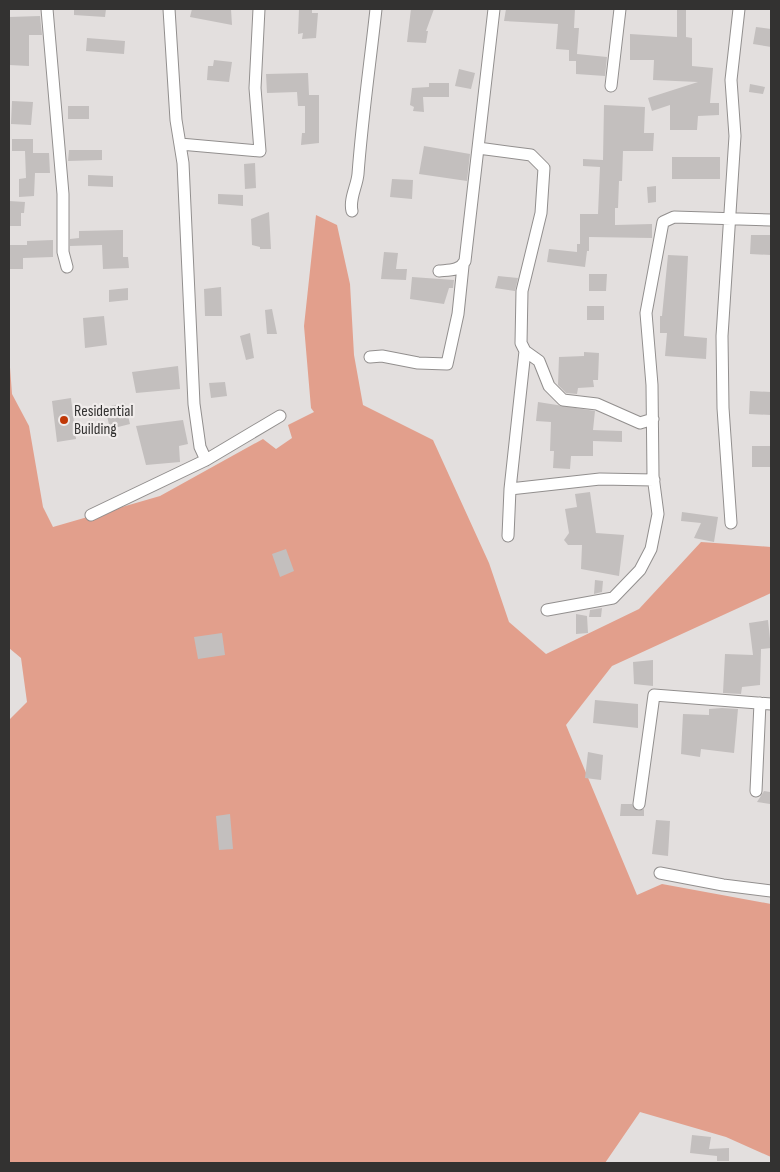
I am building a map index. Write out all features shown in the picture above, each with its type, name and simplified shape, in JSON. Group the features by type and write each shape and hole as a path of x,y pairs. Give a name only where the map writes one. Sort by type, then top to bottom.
{"street":[{"path":"47,9 63,194 63,252 67,267"},
{"path":"169,9 176,120 184,164 194,404 200,447 206,460"},
{"path":"180,144 260,151 255,88 260,9"},
{"path":"352,211 351,206 358,176 359,149 364,121 376,9"},
{"path":"370,357 382,356 418,363 447,364 458,314 462,266 467,252 494,9"},
{"path":"611,86 620,9"},
{"path":"731,523 723,399 722,336 735,136 731,80 739,9"},
{"path":"478,148 531,155 544,168 541,213 522,292 521,343 525,351 539,361 550,386 563,400 597,404 640,423 653,419"},
{"path":"547,610 612,598 640,570 651,549 658,514 654,480 653,419 646,313 663,222 674,217 771,220"},
{"path":"439,271 456,269 462,266"},
{"path":"508,536 510,489 525,351"},
{"path":"91,515 206,460 280,416"},
{"path":"510,489 600,479 654,480"},
{"path":"639,804 654,695 765,703 756,791"},
{"path":"660,872 722,885 771,891"}],"shaded area":[{"path":"316,215 337,225 350,284 354,355 363,405 433,440 489,563 509,622 546,654 639,609 701,542 771,547 771,593 612,666 566,725 637,895 662,884 771,904 771,1157 726,1137 640,1112 605,1163 9,1163 9,720 27,702 21,658 9,648 9,354 12,394 29,426 43,507 53,527 160,496 263,439 276,449 292,438 288,425 314,412 311,408 304,326"}],"building":[{"path":"74,9 106,9 105,17 74,15"},
{"path":"192,9 231,9 232,25 190,17"},
{"path":"299,9 312,9 312,13 318,13 316,38 302,39 303,33 298,34"},
{"path":"411,9 434,9 426,31 428,31 426,43 407,42"},
{"path":"506,9 575,9 574,28 579,28 577,54 607,57 605,76 576,74 576,61 569,61 569,50 556,49 558,24 504,21"},
{"path":"677,10 686,10 686,37 692,38 692,66 713,68 710,103 719,103 719,115 698,116 697,130 670,130 670,105 652,111 648,98 698,82 653,80 654,60 630,60 630,34 677,37"},
{"path":"40,16 42,35 29,35 29,66 9,65 9,17"},
{"path":"756,27 771,29 771,47 753,44"},
{"path":"87,38 125,41 124,54 86,51"},
{"path":"214,60 232,62 229,82 207,80 208,66 213,66"},
{"path":"459,69 475,73 471,89 455,86"},
{"path":"308,73 309,95 319,95 319,143 301,145 302,133 305,133 305,106 298,106 297,92 267,93 266,74"},
{"path":"429,83 449,83 449,97 423,97 424,112 413,111 414,107 410,105 412,88 429,87"},
{"path":"750,84 765,87 763,94 749,92"},
{"path":"12,101 33,102 31,125 11,124"},
{"path":"604,105 645,107 644,133 654,133 653,151 623,151 622,181 619,181 618,208 615,208 615,225 652,224 652,238 589,237 589,251 587,251 585,267 547,262 549,249 577,252 577,244 580,244 580,214 598,214 600,167 583,166 583,159 603,160"},
{"path":"68,106 89,106 89,119 68,119"},
{"path":"12,139 33,139 33,153 49,153 50,173 35,173 34,196 19,197 19,179 26,178 25,151 12,151"},
{"path":"424,146 470,154 467,181 419,174"},
{"path":"69,150 102,150 102,160 68,161"},
{"path":"672,157 720,157 720,179 672,179"},
{"path":"255,163 256,188 245,189 244,164"},
{"path":"88,175 113,176 113,187 88,186"},
{"path":"392,179 413,180 412,199 390,197"},
{"path":"656,186 656,202 648,203 647,187"},
{"path":"218,194 243,195 243,206 218,204"},
{"path":"9,201 25,202 24,213 21,213 21,226 9,226"},
{"path":"269,212 271,249 260,249 260,247 252,245 251,219"},
{"path":"123,230 123,257 128,257 129,268 103,269 102,245 70,246 70,239 79,238 79,231"},
{"path":"751,235 771,235 771,255 750,254"},
{"path":"53,240 53,257 23,258 23,269 9,269 9,245 27,245 27,241"},
{"path":"384,252 398,253 396,269 407,269 406,280 381,279"},
{"path":"668,255 688,256 684,336 707,338 706,359 665,356 667,333 660,333 660,316 662,316"},
{"path":"589,274 607,274 606,291 589,291"},
{"path":"498,276 518,278 515,291 495,288"},
{"path":"412,277 454,280 453,288 449,288 444,304 410,299"},
{"path":"221,287 222,316 205,316 204,289"},
{"path":"128,288 128,300 109,302 109,290"},
{"path":"587,306 604,306 604,320 587,320"},
{"path":"272,309 277,334 267,334 265,310"},
{"path":"104,316 107,345 85,348 83,318"},
{"path":"250,333 254,358 246,360 240,336"},
{"path":"584,352 599,353 598,380 593,380 594,387 578,388 577,394 566,393 558,385 559,357 584,356"},
{"path":"178,366 180,389 136,393 132,372"},
{"path":"225,382 227,396 211,398 209,383"},
{"path":"750,391 771,392 771,415 749,414"},
{"name":"Residential Building","path":"71,398 76,439 57,442 52,401"},
{"path":"538,402 595,411 593,430 622,431 622,442 593,441 593,456 571,456 570,469 553,468 554,451 550,451 551,422 536,421"},
{"name":"Residential Building","path":"125,403 130,424 110,429 105,407"},
{"path":"183,420 188,444 179,446 180,462 146,465 136,426"},
{"path":"752,446 771,446 771,467 752,467"},
{"path":"590,492 596,533 624,535 619,576 581,569 582,545 568,545 564,540 569,533 565,509 577,507 575,494"},
{"path":"682,512 718,517 714,542 694,538 701,523 681,521"},
{"path":"286,549 294,571 280,577 272,554"},
{"path":"595,580 603,581 602,592 594,594"},
{"path":"602,608 601,617 589,617 590,610"},
{"path":"576,614 587,616 588,633 576,634"},
{"path":"768,620 771,648 761,649 760,685 742,687 741,694 723,693 725,654 753,655 749,623"},
{"path":"222,633 225,655 198,659 194,637"},
{"path":"653,660 653,686 634,684 633,662"},
{"path":"595,700 638,704 638,728 593,723"},
{"path":"709,709 738,709 734,753 701,749 700,757 681,754 683,714 709,715"},
{"path":"588,752 603,755 601,780 585,778"},
{"path":"764,791 770,792 770,804 757,802"},
{"path":"621,804 632,804 638,811 644,809 644,816 620,816"},
{"path":"230,814 233,849 219,850 216,816"},
{"path":"656,820 670,821 668,856 652,854"},
{"path":"692,1135 711,1137 709,1149 729,1148 729,1161 717,1161 717,1156 690,1153"}],"place":[{"name":"Residential Building","path":"64,420"}]}
